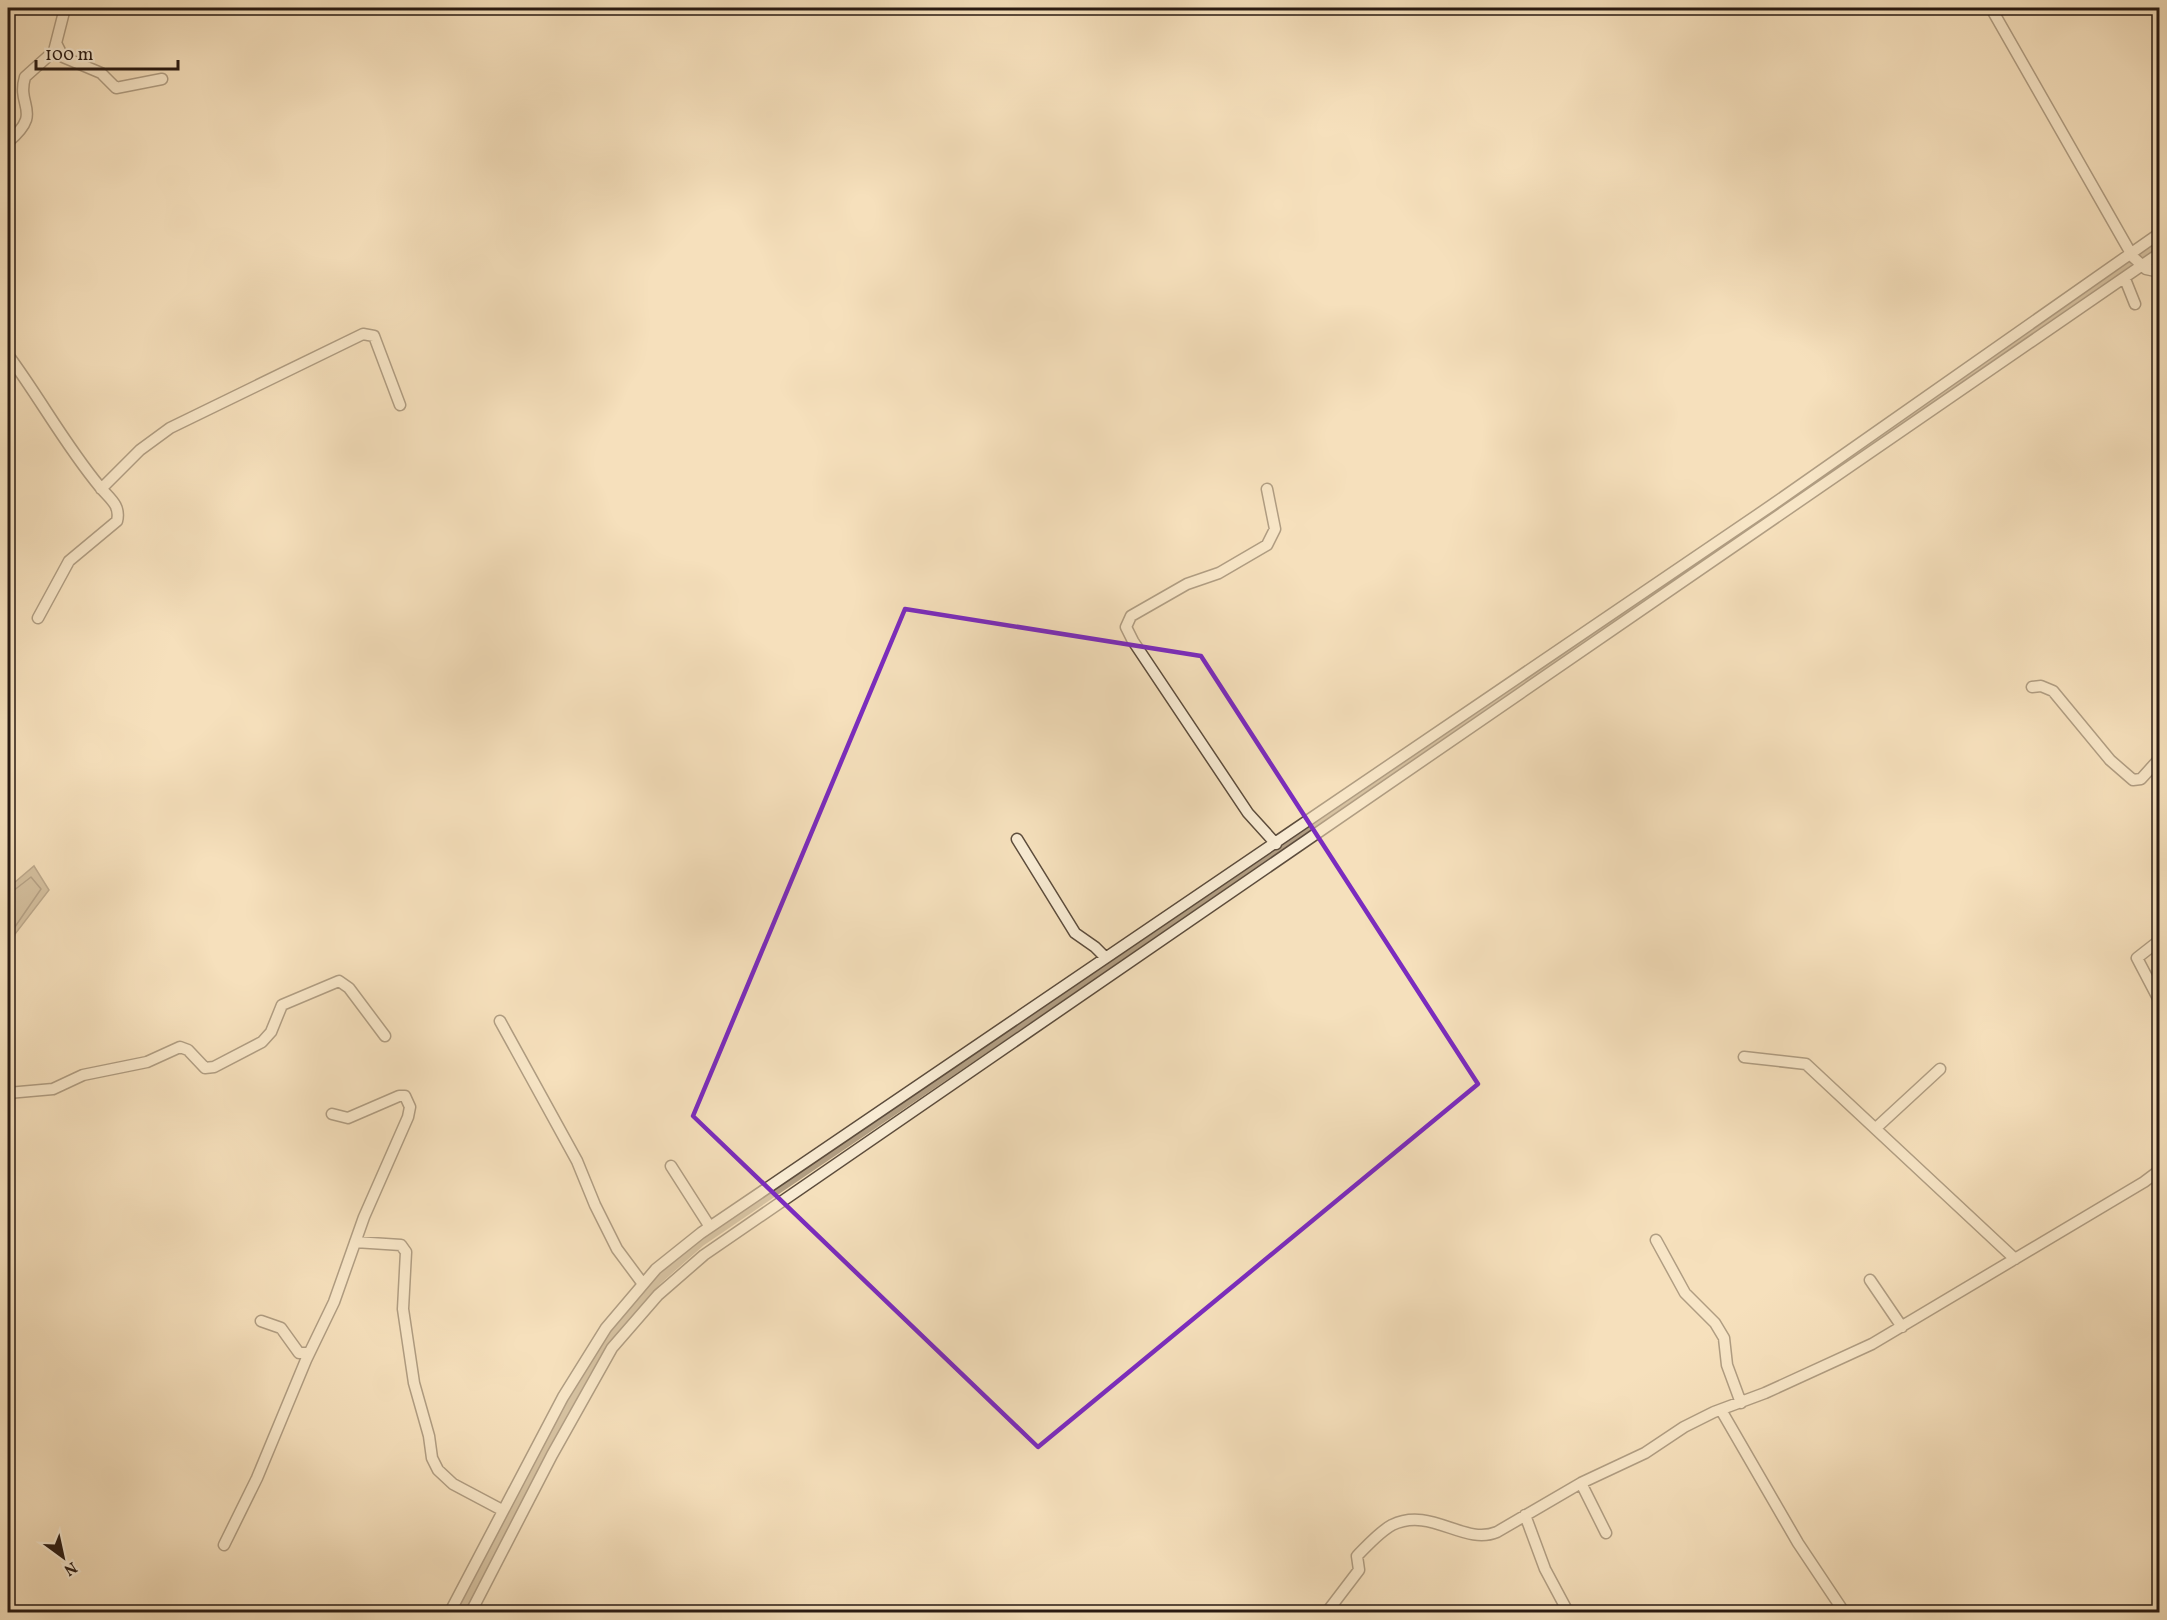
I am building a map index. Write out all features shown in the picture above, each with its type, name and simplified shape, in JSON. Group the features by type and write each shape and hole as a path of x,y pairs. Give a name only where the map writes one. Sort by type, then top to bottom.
{"street":[{"path":"8,142 23,128 27,120 25,77 54,51 65,8"},
{"path":"1991,8 2136,260 2160,272"},
{"path":"57,45 66,59 101,73 116,88 162,79"},
{"path":"471,1612 552,1455 612,1348 658,1295 704,1255 2125,279 2136,260 2160,233"},
{"path":"450,1612 563,1397 606,1328 656,1269 710,1227 1772,505 2136,260 2160,253"},
{"path":"2125,279 2135,304"},
{"path":"101,489 148,443 170,428 363,334 374,336 400,405"},
{"path":"8,355 101,489 114,502 119,513 117,521 64,568 38,618"},
{"path":"1267,489 1275,529 1267,545 1219,573 1187,584 1131,616 1126,627 1133,641 1248,813 1276,844"},
{"path":"2032,687 2041,686 2053,691 2110,760 2133,780 2141,779 2160,759"},
{"path":"1017,839 1075,933 1105,957"},
{"path":"2160,940 2138,958 2160,1002"},
{"path":"8,1093 53,1089 83,1075 147,1062 180,1047 196,1056 205,1068 214,1067 261,1042 271,1032 282,1005 339,981 349,988 385,1036"},
{"path":"501,1021 576,1161 617,1249 643,1284"},
{"path":"1744,1057 1806,1064 2014,1259"},
{"path":"1876,1128 1940,1069"},
{"path":"224,1545 334,1302 363,1217 408,1117 410,1107 405,1096 399,1096 348,1118 332,1114"},
{"path":"671,1167 710,1227"},
{"path":"1327,1612 1359,1570 1357,1556 1391,1525 1416,1519 1486,1536 1581,1483 1645,1453 1684,1427 1872,1344 2144,1182 2160,1170"},
{"path":"1656,1240 1685,1293 1706,1313 1724,1338 1727,1365 1741,1402"},
{"path":"355,1242 394,1243 401,1245 406,1252 403,1309 405,1328 414,1383 429,1436 432,1458 438,1470 453,1484 502,1510"},
{"path":"1870,1280 1902,1327"},
{"path":"261,1321 281,1328 299,1353 309,1353"},
{"path":"1721,1410 1798,1543 1844,1612"},
{"path":"1581,1483 1606,1533"},
{"path":"1525,1515 1545,1569 1568,1612"}],"highlighted area":[{"path":"905,609 1201,656 1478,1084 1038,1447 693,1116"}],"water":[{"path":"34,866 49,890 15,934 8,957 8,888"}],"waterway":[{"path":"462,1612 586,1371 619,1325 657,1280 701,1241 1933,403 2160,243"}]}
